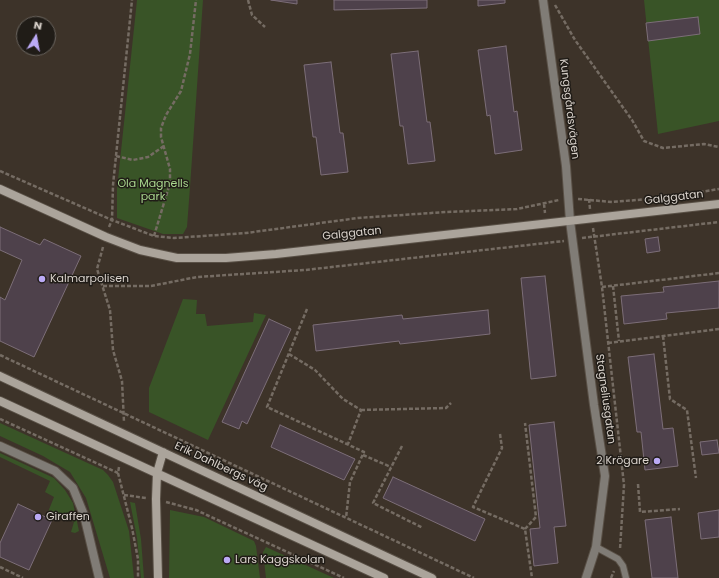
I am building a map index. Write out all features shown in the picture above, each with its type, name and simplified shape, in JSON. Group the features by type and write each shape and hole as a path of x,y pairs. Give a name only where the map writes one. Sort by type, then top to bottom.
{"main road":[{"name":"Galggatan","path":"0,189 106,237 140,250 177,258 226,258 719,204"},
{"name":"Erik Dahlbergs väg","path":"0,376 432,578"},
{"path":"0,401 384,578"},
{"path":"158,578 156,499 157,474 163,452"}],"street":[{"name":"Kungsgårdsvägen","path":"544,0 566,166 570,221"},
{"name":"Stagneliusgatan","path":"570,221 605,476 596,547 586,578"},
{"path":"0,446 55,471 73,488 84,515 99,578"}],"lane":[{"path":"596,547 618,559 623,566 626,578"}],"path":[{"path":"124,413 122,381 113,350 110,310 98,269 112,220 116,156 132,0"},
{"path":"154,236 170,183 170,169 161,128 166,116 181,91 184,79 190,54 196,0 193,0"},
{"path":"248,0 252,14 265,27"},
{"path":"554,3 575,40 632,120 644,141 663,148 704,144 719,147"},
{"path":"116,156 133,160 148,157 164,146"},
{"path":"0,171 112,220 154,236 188,237 246,233 358,218 517,209 568,199 612,202 665,198 719,189"},
{"path":"103,286 151,286 198,277 305,270 719,222"},
{"path":"595,237 624,485 621,540 618,559 611,578"},
{"path":"602,288 719,273"},
{"path":"613,286 619,341"},
{"path":"307,309 267,407 364,452 350,482 346,518"},
{"path":"608,343 719,329"},
{"path":"662,336 670,399 687,410 696,478"},
{"path":"289,354 315,370 342,399 361,410 446,408 451,403"},
{"path":"0,355 474,578"},
{"path":"348,444 361,410"},
{"path":"0,419 118,473 138,559 138,578"},
{"path":"525,422 536,516 525,529 532,578"},
{"path":"500,434 502,448 473,507 525,529"},
{"path":"402,446 373,503 423,528"},
{"path":"363,455 391,467"},
{"path":"638,484 640,512 680,509"},
{"path":"176,505 196,510 344,578"},
{"path":"0,567 23,578"}],"green space":[{"name":"Ola Magnells park","path":"137,0 203,0 187,227 183,234 163,234 117,218 117,189"},
{"path":"644,0 719,0 719,121 658,134"},
{"path":"183,299 197,300 196,314 205,314 207,326 253,322 254,313 266,315 208,440 149,412 149,388"},
{"path":"0,423 103,470 108,475 113,482 129,531 134,578 110,578 86,498 70,472 43,456 0,436"},
{"path":"0,453 54,478 65,490 73,503 79,531 75,533 71,532 74,522 48,512 54,497 45,492 50,481 0,457"},
{"path":"130,502 135,503 141,539 144,578 141,578 137,538"},
{"name":"Lars Kaggskolan","path":"170,510 204,517 254,541 260,578 169,578"},
{"path":"266,547 334,578 266,578 263,552"}],"building":[{"path":"271,0 297,0 297,4"},
{"path":"334,0 427,0 427,8 334,10"},
{"path":"478,0 505,0 505,3 478,6"},
{"path":"698,17 700,34 648,41 646,23"},
{"path":"506,46 514,112 517,111 522,150 495,154 490,115 487,116 478,50"},
{"path":"418,51 427,122 430,122 435,161 408,164 403,126 400,126 391,54"},
{"path":"331,62 340,133 343,133 348,172 321,175 316,137 313,137 304,65"},
{"name":"Kalmarpolisen","path":"0,227 40,245 44,239 81,256 34,357 0,341 0,297 5,300 22,260 0,250"},
{"path":"658,237 660,251 647,253 645,239"},
{"path":"545,276 556,376 531,379 521,278"},
{"path":"719,281 719,308 666,313 667,319 624,324 621,296 664,292 663,287"},
{"path":"488,310 490,334 400,344 399,341 316,351 313,325 402,315 403,319"},
{"path":"269,319 291,329 247,424 242,421 239,429 222,422"},
{"path":"654,354 663,429 673,428 678,466 645,470 641,432 637,432 628,357"},
{"path":"554,422 566,526 554,527 558,563 534,566 530,529 540,528 529,425"},
{"path":"280,425 355,459 344,480 271,447"},
{"path":"717,440 719,453 702,455 700,442"},
{"path":"393,477 485,519 475,541 383,498"},
{"path":"18,504 52,520 29,570 0,557 0,543"},
{"path":"719,510 719,537 701,539 698,513"},
{"path":"671,517 678,578 652,578 645,520"}],"place":[{"name":"Kalmarpolisen","path":"42,279"},
{"name":"2 Krögare","path":"657,461"},
{"name":"Giraffen","path":"38,517"},
{"name":"Lars Kaggskolan","path":"227,560"}]}
